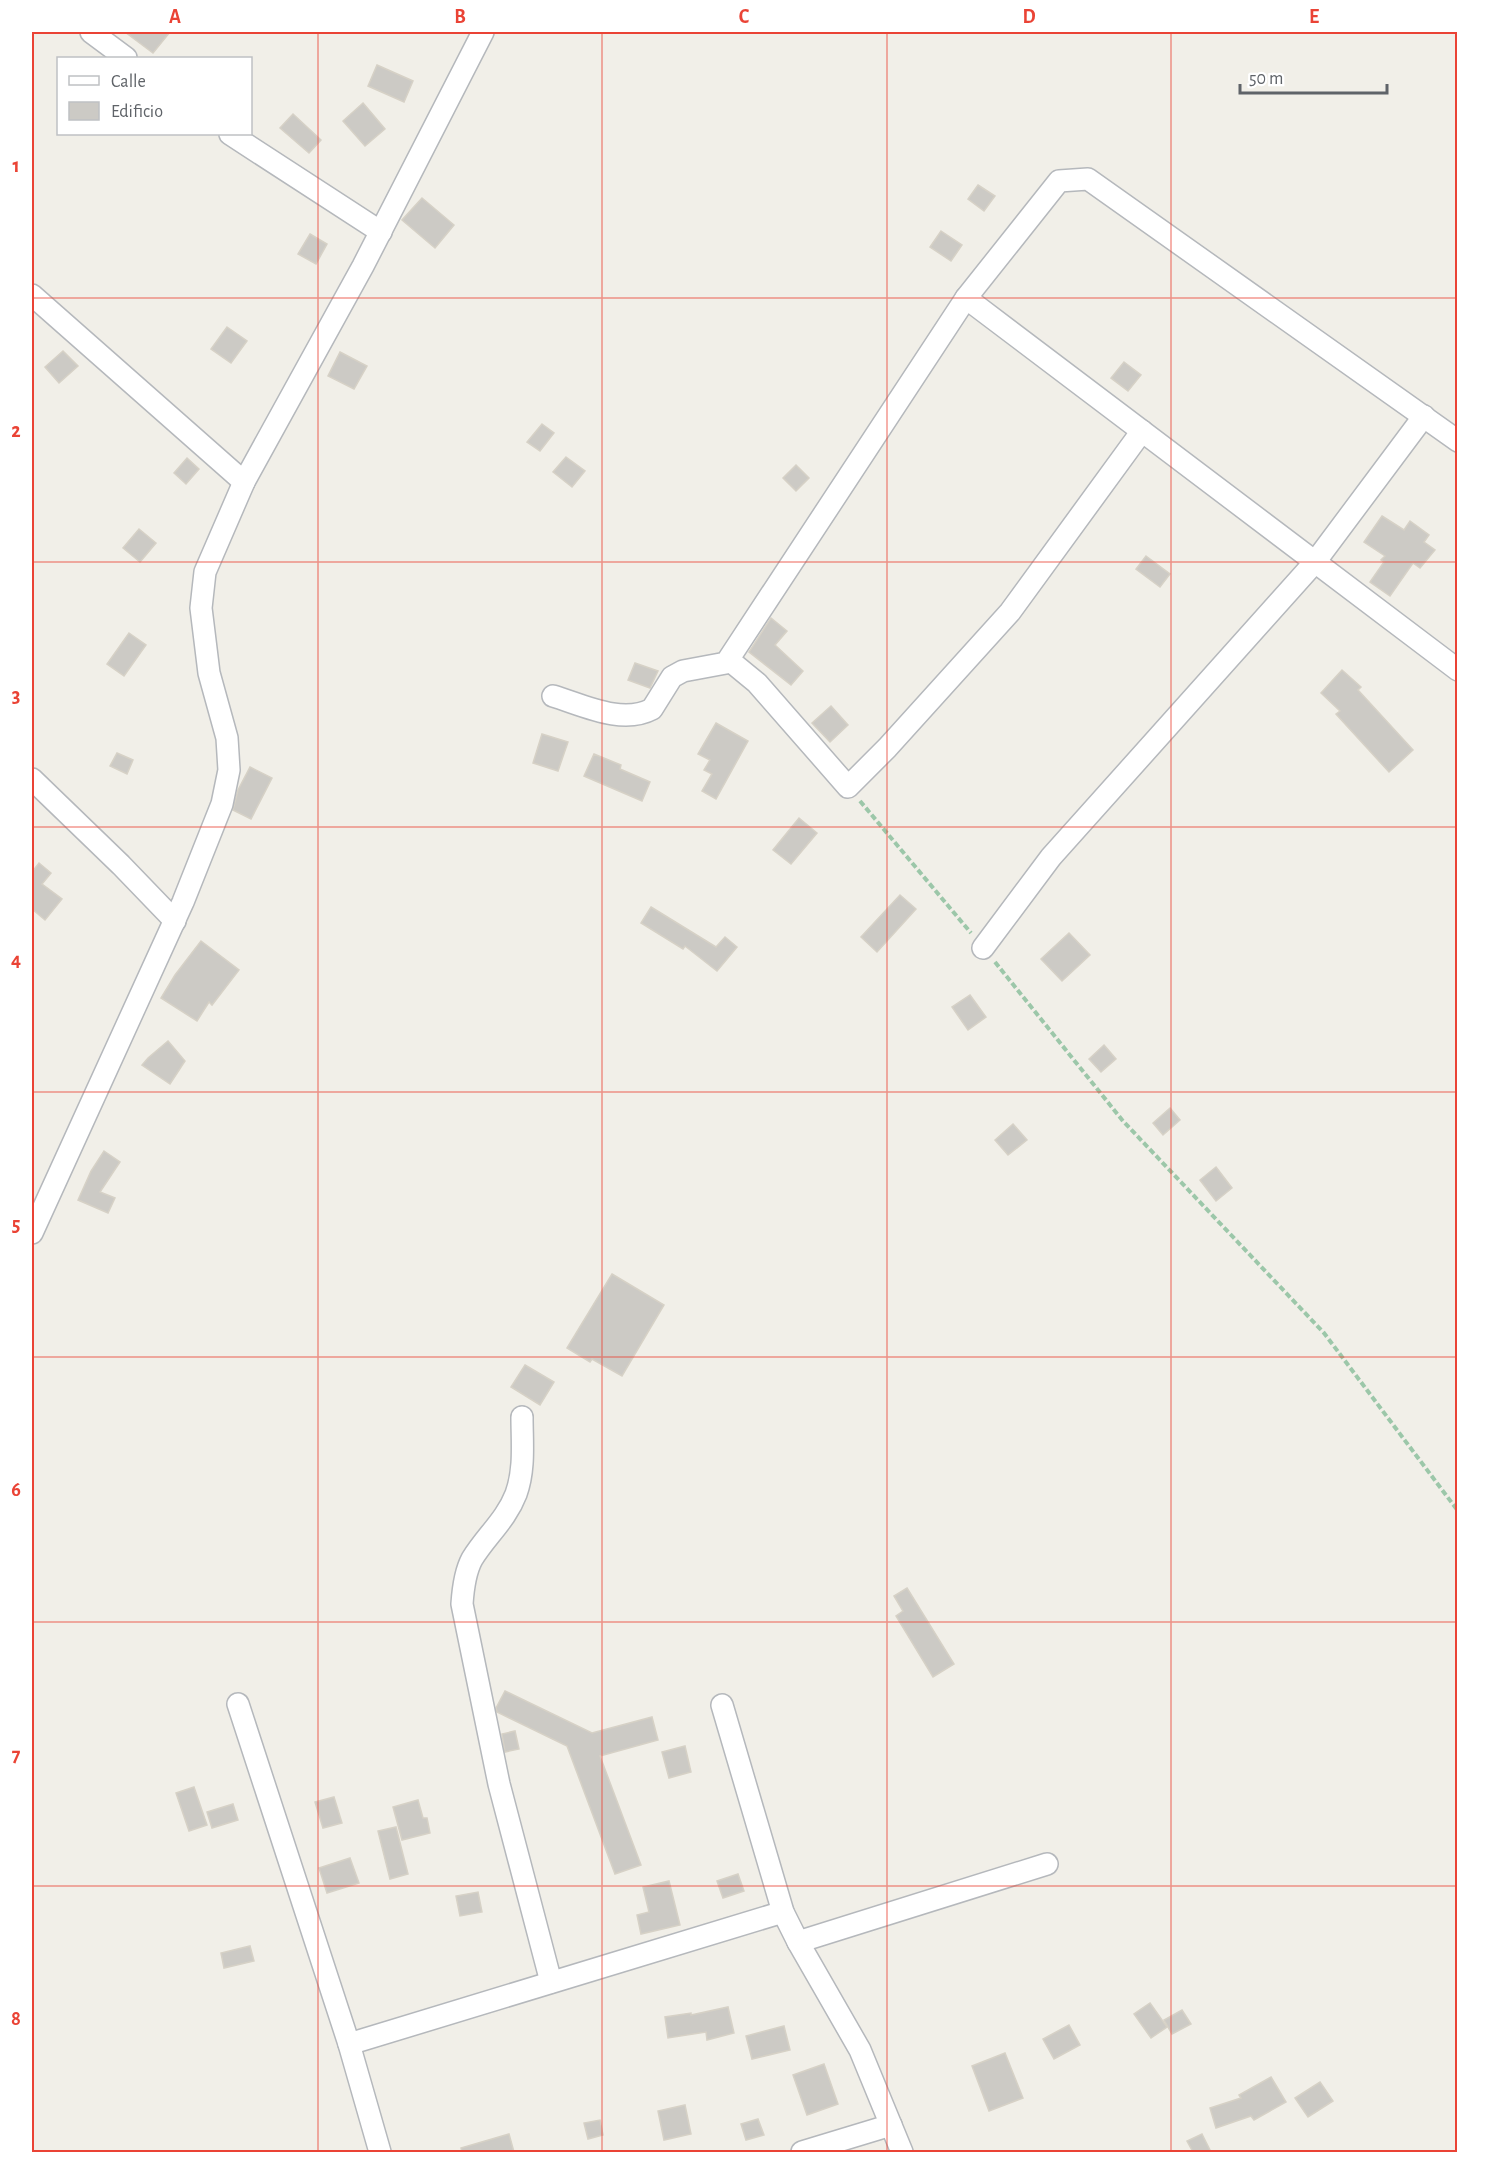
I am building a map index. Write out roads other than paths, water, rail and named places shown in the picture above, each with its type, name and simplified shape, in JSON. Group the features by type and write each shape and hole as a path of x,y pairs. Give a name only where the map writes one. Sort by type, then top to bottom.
{"street":[{"path":"91,32 125,57"},
{"path":"32,1233 175,921 222,804 229,770 227,738 209,674 201,608 205,572 244,482 381,232 483,32"},
{"path":"232,135 381,232"},
{"path":"553,696 613,715 636,714 652,709 672,677 693,668 718,666 729,660 966,298 1059,181 1088,179 1458,441"},
{"path":"32,295 244,482"},
{"path":"966,298 1458,670"},
{"path":"983,948 1051,857 1315,562 1424,416"},
{"path":"729,660 757,683 848,787 887,748 1010,612 1142,431"},
{"path":"32,779 122,865 175,921"},
{"path":"522,1417 523,1468 516,1495 498,1528 472,1560 464,1587 462,1604 499,1784 551,1982"},
{"path":"238,1704 349,2044 380,2152"},
{"path":"722,1705 783,1912 860,2050 902,2152"},
{"path":"798,1942 1047,1864"},
{"path":"349,2044 783,1912"},
{"path":"802,2152 891,2125"}]}
